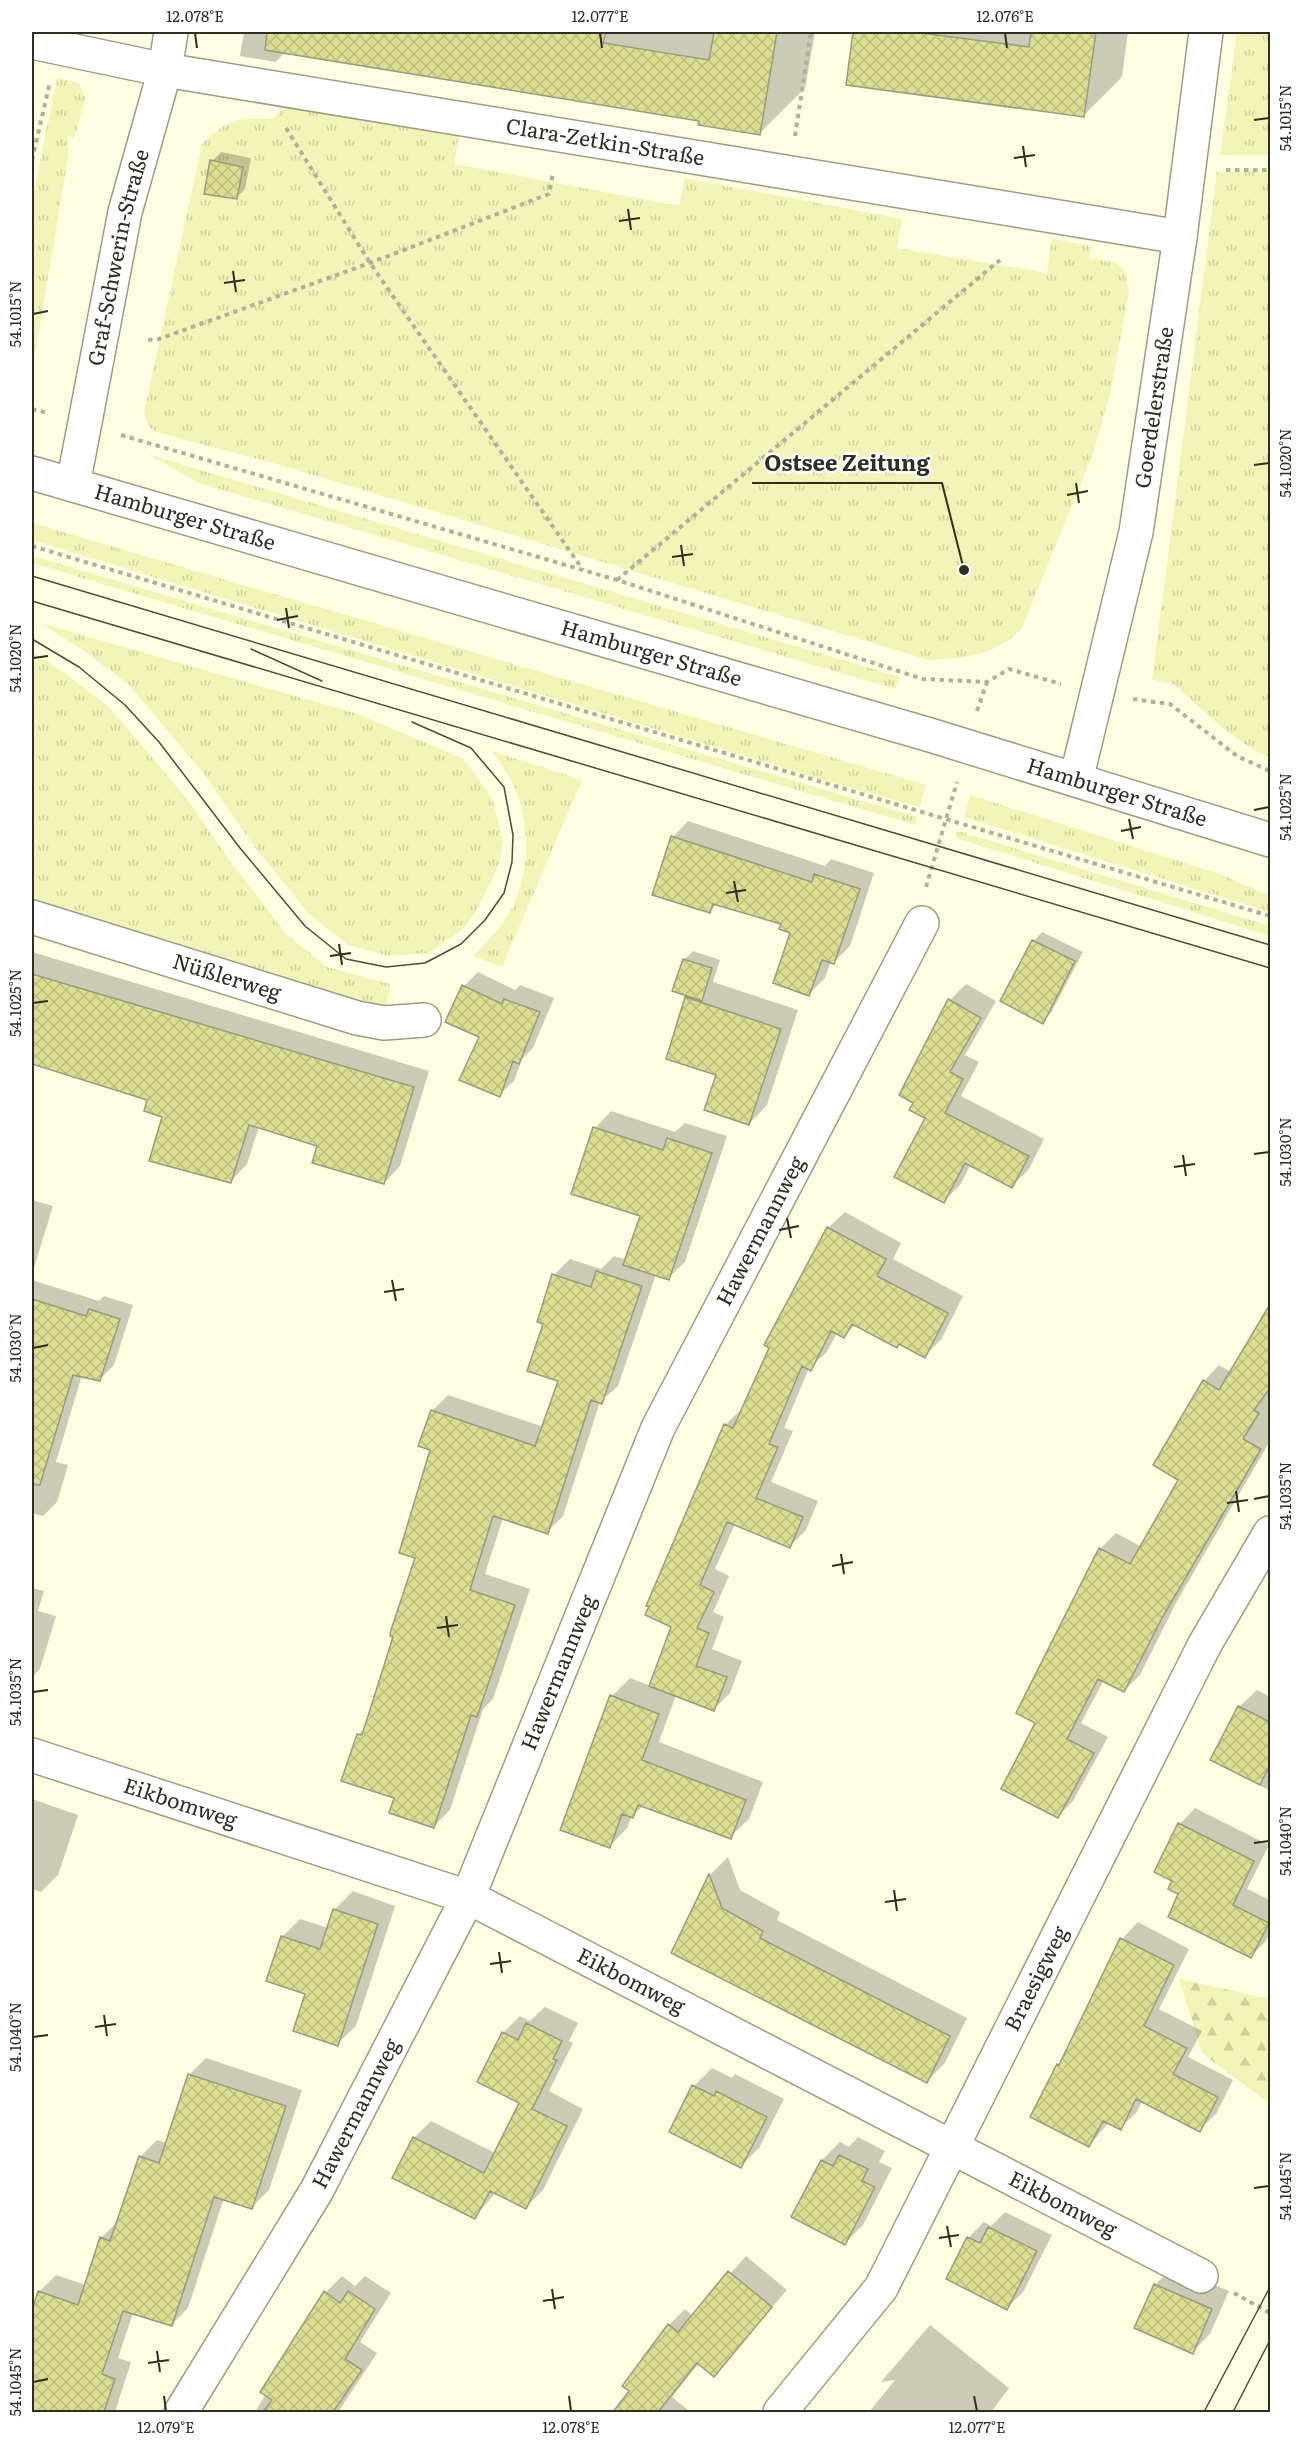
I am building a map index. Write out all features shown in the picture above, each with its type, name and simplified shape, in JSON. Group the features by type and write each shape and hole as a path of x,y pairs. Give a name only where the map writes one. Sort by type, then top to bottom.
{"street":[{"name":"Graf-Schwerin-Straße","path":"73,485 125,212 165,70 171,32"},
{"name":"Goerdelerstraße","path":"1076,780 1136,532 1180,237 1206,32"},
{"name":"Clara-Zetkin-Straße","path":"32,42 165,70 1180,237"},
{"name":"Hamburger Straße","path":"32,473 966,747 1270,840"},
{"name":"Nüßlerweg","path":"32,917 357,1018 384,1023 424,1020"},
{"name":"Hawermannweg","path":"181,2412 317,2190 468,1897 658,1428 922,923"},
{"name":"Braesigweg","path":"780,2412 881,2288 1200,1655 1270,1533"},
{"name":"Eikbomweg","path":"32,1755 468,1897 1201,2276"}],"path":[{"path":"794,143 811,32"},
{"path":"32,160 50,81"},
{"path":"282,122 370,263 583,570"},
{"path":"148,340 159,339 370,263 549,194 559,135"},
{"path":"1215,169 1270,170"},
{"path":"617,580 1000,260"},
{"path":"132,438 617,580 923,679 987,682 1009,669"},
{"path":"32,546 1270,916"},
{"path":"1170,704 1237,756 1270,771"},
{"path":"922,923 921,903 966,747"}],"green space":[{"path":"1237,32 1270,32 1270,155 1220,155"},
{"path":"57,78 79,83 85,97 76,133 73,138 68,135 68,158 32,372 32,202"},
{"path":"291,103 459,135 454,164 679,206 685,178 902,219 897,248 1047,273 1052,239 1091,246 1089,258 1117,263 1126,274 1129,292 1111,390 1094,451 1022,628 1002,645 980,654 929,660 280,465 156,432 148,426 144,413 202,144 219,129 234,121 272,119"},
{"path":"1270,171 1270,757 1257,752 1226,731 1172,683 1152,680 1217,172"},
{"path":"150,455 900,677 895,689 199,483"},
{"path":"32,523 926,785 919,807 830,782 32,540"},
{"path":"32,556 917,817 915,825 32,563"},
{"path":"40,623 355,713 464,759 493,800 503,842 498,867 478,908 463,929 429,953 389,956 348,945 308,913 251,842 205,775 129,685 83,650"},
{"path":"32,652 65,673 110,708 187,799 233,865 287,935 327,967 390,984 384,1023 32,917"},
{"path":"492,751 582,780 502,967 473,956 500,927 515,902 524,868 526,832 519,798 508,774"},
{"path":"970,795 1220,874 1270,896 1270,912 964,817"},
{"path":"958,831 1270,926 1270,936 956,838"},
{"path":"1179,1979 1270,1999 1270,2104 1202,2053"}],"building":[{"path":"267,32 606,32 603,43 709,60 714,32 777,32 760,135 698,125 699,121 265,50"},
{"path":"853,32 913,32 1029,47 1031,32 1096,32 1084,117 846,85"},
{"path":"210,160 243,167 237,199 204,194"},
{"path":"671,836 812,882 814,874 860,889 834,964 822,960 809,996 773,983 790,933 779,929 781,924 713,904 710,913 652,895"},
{"path":"1032,940 1075,961 1043,1024 1000,1001"},
{"path":"683,959 712,968 702,1001 672,991"},
{"path":"32,974 414,1087 384,1184 312,1163 317,1146 249,1125 231,1183 149,1161 162,1117 144,1111 147,1100 32,1064"},
{"path":"462,985 502,1004 504,999 540,1012 519,1064 513,1061 500,1097 459,1080 479,1037 445,1022"},
{"path":"685,997 781,1029 749,1125 704,1110 716,1075 666,1059"},
{"path":"948,999 981,1018 950,1072 963,1079 945,1113 1029,1156 1012,1188 965,1163 944,1203 894,1177 925,1118 909,1110 913,1103 899,1095"},
{"path":"593,1127 663,1150 667,1138 712,1153 669,1280 623,1265 640,1216 571,1194"},
{"path":"827,1227 886,1259 877,1276 948,1313 925,1358 899,1344 897,1348 852,1324 844,1338 831,1331 811,1371 802,1366 769,1444 778,1447 756,1498 803,1517 790,1548 727,1522 700,1585 714,1592 697,1628 709,1633 696,1666 727,1677 714,1711 649,1686 671,1627 645,1615 649,1606 646,1606 724,1424 733,1428 769,1348 764,1345"},
{"path":"596,1271 642,1286 602,1404 591,1400 548,1534 493,1516 470,1590 515,1605 477,1717 471,1715 434,1828 389,1813 394,1798 341,1781 357,1734 362,1735 393,1637 390,1636 391,1630 415,1558 399,1553 430,1450 418,1446 431,1410 535,1446 558,1381 527,1371 543,1324 537,1322 552,1274 591,1287"},
{"path":"32,1299 86,1316 89,1309 120,1319 100,1381 73,1375 40,1485 32,1484"},
{"path":"1270,1304 1270,1388 1254,1410 1259,1413 1243,1439 1261,1449 1162,1618 1124,1692 1098,1679 1067,1739 1094,1753 1058,1818 1001,1789 1035,1723 1016,1713 1099,1548 1130,1564 1178,1480 1153,1465 1203,1380 1219,1390"},
{"path":"610,1695 659,1714 642,1760 746,1800 731,1839 638,1805 633,1818 622,1814 610,1848 560,1830"},
{"path":"1238,1706 1270,1722 1270,1764 1260,1785 1210,1760"},
{"path":"1178,1823 1254,1861 1233,1905 1269,1923 1251,1958 1168,1917 1178,1894 1168,1889 1172,1881 1154,1872"},
{"path":"709,1874 722,1908 763,1931 760,1938 950,2036 927,2083 671,1953"},
{"path":"333,1909 378,1924 338,2046 293,2031 305,1994 266,1981 281,1936 320,1949"},
{"path":"1120,1938 1174,1965 1144,2026 1187,2048 1173,2074 1218,2097 1200,2132 1136,2099 1121,2130 1103,2121 1089,2147 1030,2117 1057,2064 1059,2065"},
{"path":"526,2023 562,2041 553,2059 557,2060 532,2109 567,2126 526,2209 490,2191 475,2219 392,2178 413,2137 484,2173 519,2103 477,2082 502,2032 518,2040"},
{"path":"188,2074 286,2106 252,2209 214,2197 172,2326 123,2311 102,2374 115,2379 104,2412 32,2412 32,2310 38,2291 78,2305 100,2237 110,2241 139,2156 159,2163"},
{"path":"692,2085 714,2096 716,2091 767,2117 741,2168 669,2132"},
{"path":"839,2155 868,2169 862,2181 875,2187 845,2245 791,2217 821,2160 833,2166"},
{"path":"988,2227 1037,2251 1007,2310 946,2279 967,2237 980,2243"},
{"path":"728,2271 772,2307 714,2377 697,2363 658,2412 613,2412 629,2391 622,2386 668,2324 678,2332"},
{"path":"1154,2284 1212,2309 1193,2354 1134,2328"},
{"path":"324,2291 340,2303 348,2291 375,2309 345,2359 362,2370 333,2412 263,2412 272,2400 260,2392"}],"tram line":[{"path":"32,576 1270,945"},
{"path":"32,601 1270,968"},
{"path":"32,639 79,667 125,705 159,742 240,848 305,926 346,959 386,967 425,963 461,944 485,920 504,893 512,862 513,835 504,787 471,748 412,722"},
{"path":"251,649 322,681"},
{"path":"1204,2412 1270,2287"},
{"path":"1233,2412 1270,2340"}],"place":[{"name":"Ostsee Zeitung","path":"964,570"}]}
